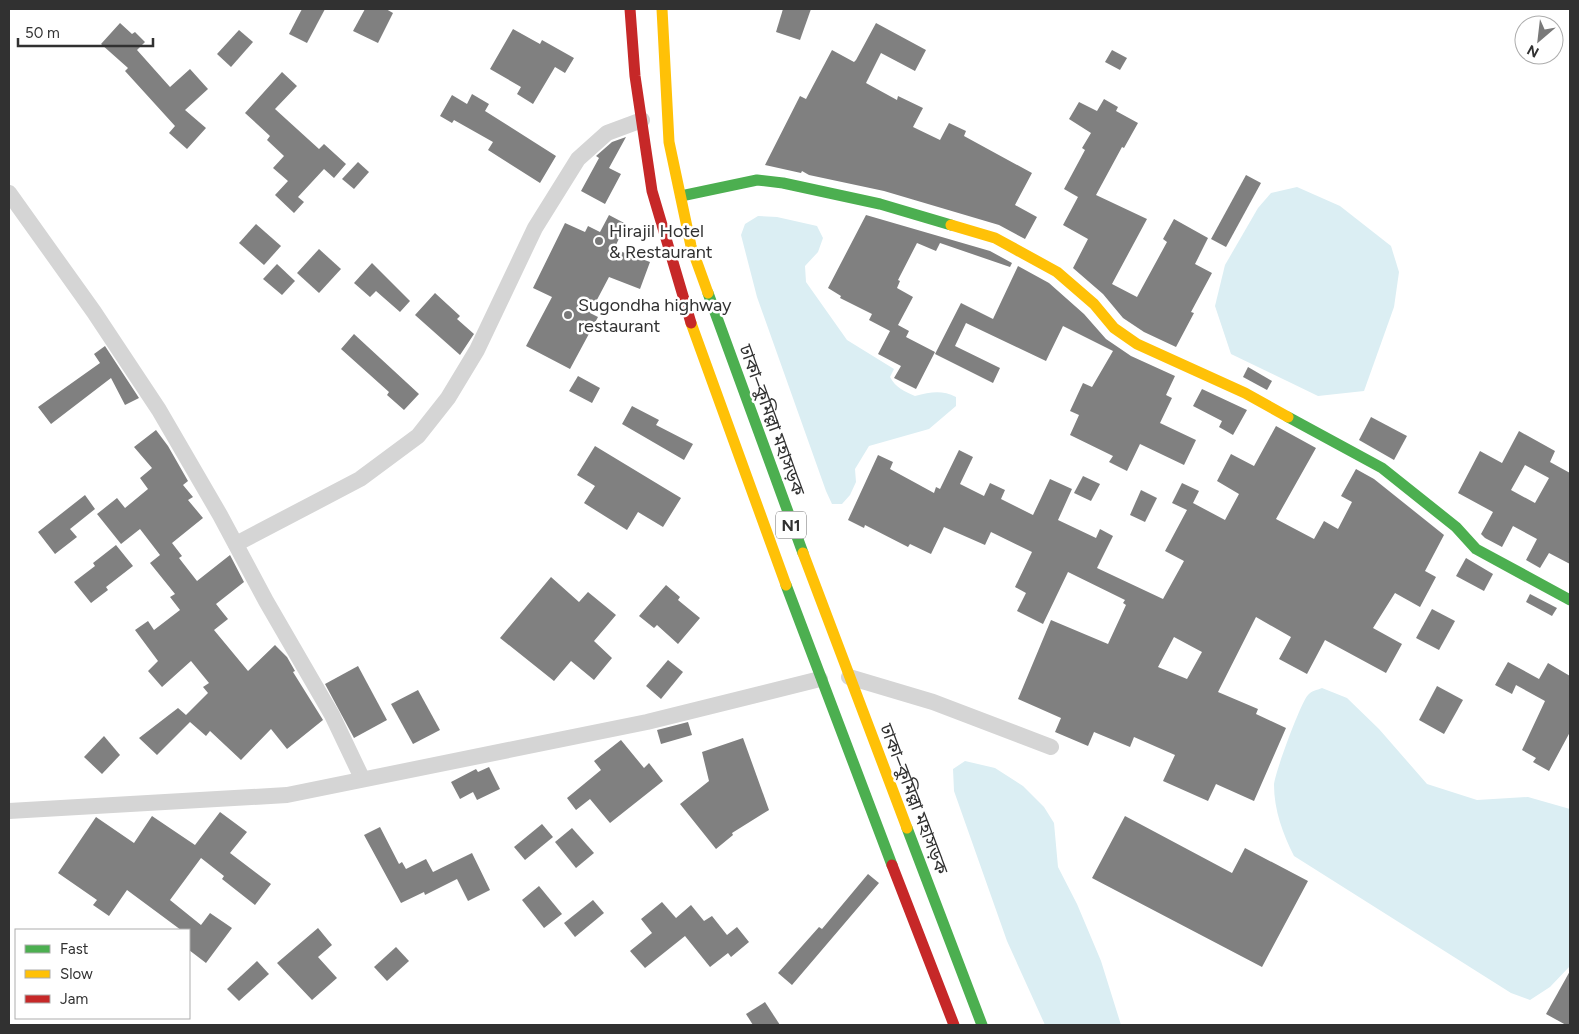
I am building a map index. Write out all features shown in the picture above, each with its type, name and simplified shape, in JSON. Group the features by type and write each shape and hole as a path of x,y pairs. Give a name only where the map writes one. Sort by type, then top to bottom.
{"main road":[{"name":"N1","path":"630,9 635,76 652,191 687,312 820,679 954,1025"},
{"name":"ঢাকা–কুমিল্লা মহাসড়ক","path":"662,9 669,142 694,255 768,462 982,1025"},
{"path":"681,196 757,180 783,183 880,204 994,238 1056,272 1094,304 1114,328 1138,344 1245,393 1382,468 1456,527 1476,549 1570,600"}],"street":[{"path":"236,544 360,478 418,436 448,398 477,350 535,228 578,159 607,133 642,120"},
{"path":"9,193 94,312 159,410 332,715 362,778"},
{"path":"849,677 933,702 1050,747"},
{"path":"9,811 287,795 362,778 647,722 820,679"}],"shaded area":[{"path":"1297,187 1340,206 1391,246 1399,272 1394,307 1364,391 1318,396 1231,354 1215,306 1225,265 1258,208 1271,193"},
{"path":"758,216 777,217 817,226 823,238 818,252 805,266 806,282 847,340 894,369 890,377 904,391 915,396 936,392 956,397 956,406 929,429 869,446 855,469 856,482 850,495 842,504 832,504 826,491 757,297 741,235 745,224"},
{"path":"1322,688 1347,698 1379,729 1427,784 1477,800 1528,797 1570,809 1570,966 1550,987 1530,1000 1511,993 1294,856 1280,822 1274,794 1275,779 1294,724 1305,700 1311,692"},
{"path":"965,761 995,768 1023,786 1044,807 1054,823 1058,867 1077,904 1101,961 1121,1025 1045,1025 1007,941 954,791 953,769"}],"building":[{"path":"302,9 325,9 307,43 289,34"},
{"path":"365,9 386,9 393,13 378,43 353,31"},
{"path":"783,9 811,9 800,40 776,32"},
{"path":"120,23 132,34 135,32 145,42 137,50 170,87 190,69 208,89 185,110 206,128 187,149 169,133 175,126 125,71 128,68 101,44"},
{"path":"876,23 926,50 915,71 881,53 866,83 897,100 898,96 923,108 913,127 940,140 949,123 966,131 964,136 1032,173 1015,205 1037,217 1025,239 999,225 884,191 809,175 802,171 801,173 765,165 800,96 806,99 832,50 854,62"},
{"path":"513,29 540,44 542,40 574,58 565,73 555,67 533,104 517,94 521,87 490,69"},
{"path":"239,30 253,42 231,67 217,54"},
{"path":"1112,50 1127,58 1120,70 1105,62"},
{"path":"282,72 297,86 275,109 319,149 324,144 346,164 334,178 324,169 298,197 304,202 294,213 275,195 288,181 273,168 284,156 267,140 270,136 245,113"},
{"path":"472,94 489,104 485,111 556,156 540,183 488,150 493,142 454,120 452,123 440,116 452,95 467,104"},
{"path":"1104,99 1118,107 1116,111 1138,123 1124,148 1122,147 1096,195 1147,219 1112,284 1137,297 1167,242 1163,239 1174,219 1208,238 1195,264 1212,273 1191,312 1194,313 1176,347 1144,332 1123,318 1103,294 1073,268 1088,239 1063,225 1078,197 1064,189 1085,150 1082,148 1091,133 1069,119 1079,102 1097,111"},
{"path":"626,137 609,168 621,174 605,204 581,191 599,158 596,156 612,142"},
{"path":"358,162 369,172 354,189 342,179"},
{"path":"1246,175 1261,183 1226,247 1211,239"},
{"path":"609,215 626,224 614,249 650,262 640,289 609,277 590,313 598,317 570,369 526,346 552,297 533,288 565,223 585,232 588,226 600,232"},
{"path":"866,215 990,251 1012,263 1010,267 940,243 936,251 917,243 898,280 900,281 897,288 913,297 898,325 909,331 906,337 935,352 916,389 894,378 901,366 878,354 890,331 869,320 872,314 840,298 841,296 828,288"},
{"path":"256,224 281,246 264,265 239,243"},
{"path":"319,249 341,269 319,293 297,273"},
{"path":"372,263 410,301 400,312 376,291 370,297 354,283"},
{"path":"277,264 295,281 282,295 263,279"},
{"path":"1018,266 1049,283 1084,314 1106,339 1131,356 1175,376 1166,395 1172,398 1160,423 1196,440 1184,465 1140,444 1127,471 1109,462 1113,456 1070,435 1079,415 1070,411 1083,383 1092,387 1113,351 1063,326 1046,361 966,323 955,346 1000,368 993,383 935,354 961,303 993,319"},
{"path":"435,293 460,316 457,319 474,334 460,355 415,315"},
{"path":"354,334 419,394 404,410 387,395 389,392 341,349"},
{"path":"105,346 139,398 125,405 111,378 51,424 38,407 100,363 94,354"},
{"path":"1248,367 1272,381 1267,390 1243,377"},
{"path":"578,376 600,388 592,403 569,391"},
{"path":"1202,389 1247,410 1233,435 1219,427 1222,421 1193,406"},
{"path":"632,406 659,420 656,425 693,444 684,460 622,424"},
{"path":"1371,417 1407,436 1394,460 1359,440"},
{"path":"1276,426 1316,448 1276,519 1314,539 1324,521 1338,529 1352,502 1341,496 1356,469 1374,479 1444,535 1425,571 1436,577 1420,607 1395,593 1373,628 1402,644 1386,673 1325,640 1307,674 1279,659 1291,637 1256,617 1218,692 1258,709 1256,714 1286,728 1254,801 1216,784 1208,801 1163,781 1175,755 1134,737 1130,747 1094,732 1088,746 1055,732 1061,718 1018,699 1051,620 1108,644 1126,605 1123,603 1125,600 1068,572 1043,624 1017,611 1026,593 1015,587 1032,552 991,532 985,545 944,527 931,554 910,544 908,547 865,525 864,528 848,520 878,455 893,462 890,469 934,493 936,487 940,489 959,450 973,457 960,484 984,496 990,483 1005,490 1001,499 1033,515 1050,479 1072,489 1058,520 1096,538 1100,529 1113,536 1097,568 1163,599 1184,561 1165,551 1187,510 1172,503 1182,483 1199,491 1193,503 1225,520 1239,494 1217,481 1231,454 1254,466","holes":["1174,637 1202,652 1187,679 1158,667"]},
{"path":"156,430 168,446 188,481 183,485 193,497 188,500 203,518 172,543 182,556 179,558 197,581 230,555 244,582 216,604 228,619 214,630 248,671 275,645 287,657 295,671 293,672 323,720 287,749 271,729 241,760 210,731 206,736 190,722 157,755 139,738 178,708 186,715 208,693 203,687 209,683 191,661 162,687 148,671 158,661 135,630 148,621 154,630 180,610 170,597 175,594 150,563 160,555 140,529 121,544 97,514 117,498 125,508 148,489 140,478 152,468 134,447"},
{"path":"1519,431 1555,451 1550,462 1570,473 1570,564 1549,553 1540,568 1526,560 1537,539 1513,526 1502,547 1481,534 1493,512 1458,493 1480,451 1502,463","holes":["1525,465 1549,478 1535,503 1511,490"]},
{"path":"595,446 681,498 663,527 638,512 627,530 584,503 595,486 577,475"},
{"path":"1083,476 1100,484 1091,501 1074,493"},
{"path":"1141,490 1157,498 1145,522 1130,515"},
{"path":"85,495 95,509 70,529 77,537 55,554 38,532"},
{"path":"116,545 133,566 106,587 108,590 91,603 74,582 95,566 93,563"},
{"path":"1466,558 1493,574 1484,591 1456,576"},
{"path":"551,577 579,602 588,592 616,615 594,641 612,658 594,680 571,661 554,681 500,638"},
{"path":"666,585 680,597 678,600 700,618 678,644 657,625 654,628 639,616"},
{"path":"1530,594 1557,608 1552,616 1526,602"},
{"path":"1432,609 1455,621 1439,650 1416,638"},
{"path":"668,660 683,672 661,699 646,686"},
{"path":"1508,662 1539,679 1548,663 1570,676 1570,732 1549,771 1533,762 1536,758 1522,750 1545,701 1516,685 1512,694 1495,685"},
{"path":"358,666 387,720 354,738 325,684"},
{"path":"1437,686 1463,700 1444,734 1419,720"},
{"path":"418,690 440,730 413,744 391,704"},
{"path":"688,722 692,735 661,744 657,730"},
{"path":"104,736 120,755 102,774 84,757"},
{"path":"743,738 769,810 732,833 733,835 716,849 680,804 709,781 702,752"},
{"path":"621,740 644,768 649,763 663,781 610,823 590,799 576,810 567,798 601,770 594,761"},
{"path":"489,767 500,789 477,800 473,792 460,799 451,782 476,769 478,772"},
{"path":"220,812 247,832 230,853 271,884 255,905 222,879 224,876 201,858 170,900 201,925 210,913 232,928 206,963 190,951 190,929 180,929 127,890 109,916 93,905 97,900 58,873 96,817 134,843 152,816 195,845"},
{"path":"1125,816 1232,873 1245,848 1308,881 1262,967 1092,878"},
{"path":"542,824 553,837 525,860 514,847"},
{"path":"380,827 399,864 402,862 406,869 426,859 433,872 472,853 490,890 468,901 457,879 425,895 424,892 401,903 364,835"},
{"path":"572,828 594,853 576,868 555,842"},
{"path":"868,874 879,883 792,985 778,973 819,927 822,929"},
{"path":"539,886 562,914 544,928 522,900"},
{"path":"593,900 604,913 575,937 564,923"},
{"path":"662,902 676,918 691,905 704,921 712,916 727,935 737,927 749,942 731,957 728,953 710,967 685,936 645,968 630,951 652,933 641,919"},
{"path":"318,928 332,945 318,957 337,978 312,1000 277,963"},
{"path":"396,947 409,961 387,981 374,967"},
{"path":"257,961 269,974 239,1001 227,989"},
{"path":"1570,971 1570,1025 1566,1025 1546,1014"},
{"path":"765,1002 780,1025 753,1025 746,1014"}],"traffic: fast":[{"path":"681,196 757,180 783,183 880,204 951,225"},
{"path":"708,293 803,553"},
{"path":"1288,417 1382,468 1456,527 1476,549 1570,600"},
{"path":"786,585 892,865"},
{"path":"907,828 982,1025"}],"traffic: slow":[{"path":"662,9 669,142 691,246 708,293"},
{"path":"951,225 995,238 1057,272 1094,304 1114,328 1137,344 1245,393 1288,417"},
{"path":"691,323 786,585"},
{"path":"803,553 907,828"}],"traffic: jam":[{"path":"630,9 635,76 652,191 691,323"},
{"path":"892,865 954,1025"}],"place":[{"name":"Hirajil Hotel & Restaurant","path":"599,241"},
{"name":"Sugondha highway restaurant","path":"568,315"}]}
